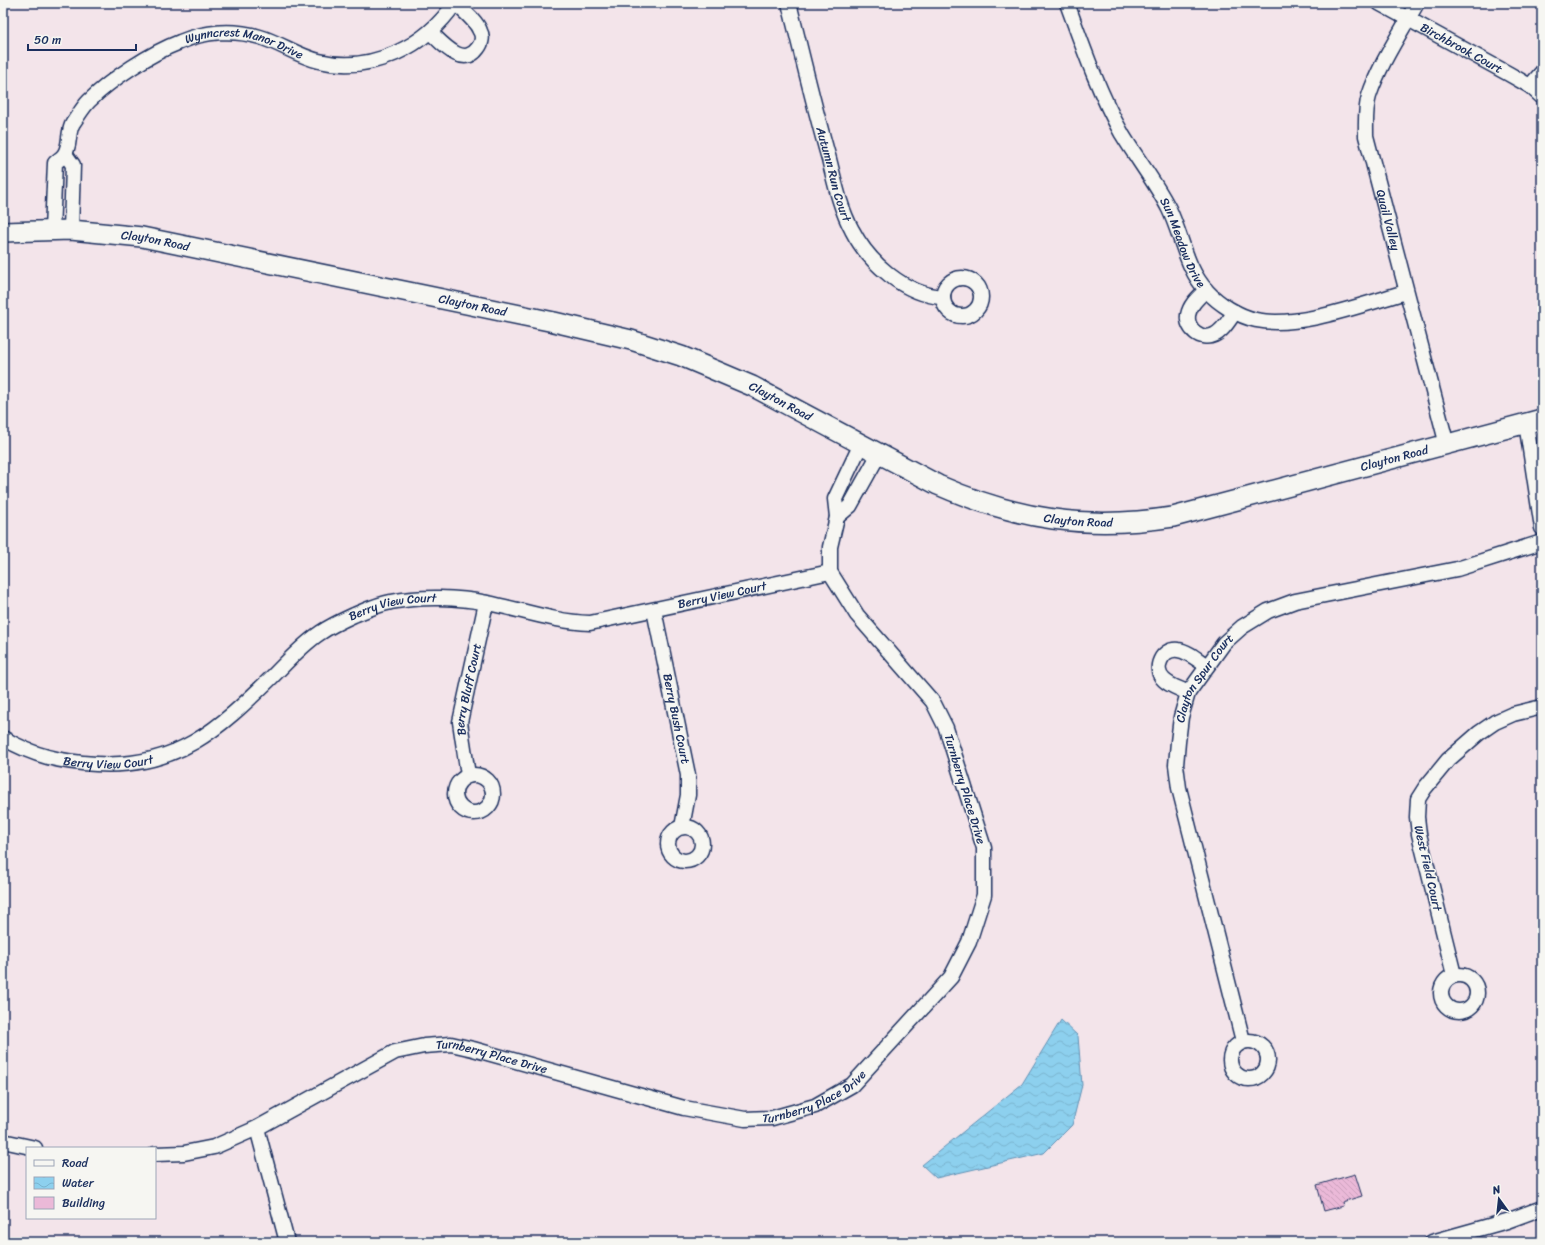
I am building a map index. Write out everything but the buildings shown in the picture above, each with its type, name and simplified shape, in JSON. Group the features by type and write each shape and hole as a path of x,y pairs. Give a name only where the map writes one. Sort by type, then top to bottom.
{"main road":[{"name":"Clayton Road","path":"3,232 71,230 142,237 554,322 631,340 681,356 735,378 938,485 988,505 1047,519 1120,523 1147,521 1198,511 1534,421"}],"street":[{"path":"430,32 452,52 458,55 470,55 477,50 482,38 481,32 478,26 455,3"},
{"name":"Wynncrest Manor Drive","path":"52,230 55,162 65,154 72,125 88,102 112,82 158,52 180,41 214,32 248,34 261,37 298,54 320,62 357,63 373,61 402,51 430,32 447,15 455,3"},
{"name":"Autumn Run Court","path":"789,3 843,212 852,231 862,247 890,276 907,287 924,295 943,297"},
{"name":"Sun Meadow Drive","path":"1067,3 1095,77 1111,113 1122,134 1164,200 1191,266 1206,290 1235,312 1254,320 1268,322 1295,322 1406,292"},
{"name":"Birchbrook Court","path":"1379,3 1530,86 1542,97"},
{"name":"Quail Valley","path":"1417,3 1369,96 1366,115 1366,136 1447,445"},
{"path":"1530,86 1542,72"},
{"path":"65,154 72,165 71,230"},
{"path":"1206,290 1196,300 1190,310 1188,320 1193,331 1203,336 1215,335 1235,312"},
{"path":"1534,421 1542,528"},
{"path":"830,572 830,547 837,517 835,499 860,444"},
{"path":"837,517 850,506 879,454"},
{"name":"Clayton Spur Court","path":"1243,1041 1179,788 1176,765 1178,736 1180,718 1188,693 1224,643 1242,627 1268,612 1295,601 1456,569 1542,542"},
{"name":"Berry View Court","path":"3,738 24,750 50,758 75,762 126,764 150,760 175,752 197,742 234,714 297,652 320,633 341,621 390,602 442,598 486,603 569,623 590,623 830,572"},
{"name":"Turnberry Place Drive","path":"156,1154 184,1153 214,1147 257,1128 395,1052 424,1046 451,1044 684,1108 746,1119 772,1118 815,1106 852,1085 951,977 970,942 984,896 984,848 946,728 933,702 857,615 830,572"},
{"name":"Berry Bluff Court","path":"468,776 460,722 486,603"},
{"name":"Berry Bush Court","path":"654,610 688,775 688,795 682,827"},
{"path":"1188,693 1164,681 1160,676 1158,667 1163,655 1168,652 1178,650 1207,666"},
{"name":"West Field Court","path":"1454,975 1419,834 1417,816 1418,799 1424,788 1448,760 1479,732 1513,714 1542,708"},
{"path":"257,1128 287,1242"},
{"path":"3,1141 30,1147"},
{"path":"1432,1242 1507,1221 1542,1208"}],"water":[{"path":"1061,1020 1078,1036 1082,1085 1072,1125 1044,1153 936,1178 922,1165 1022,1084"}]}
